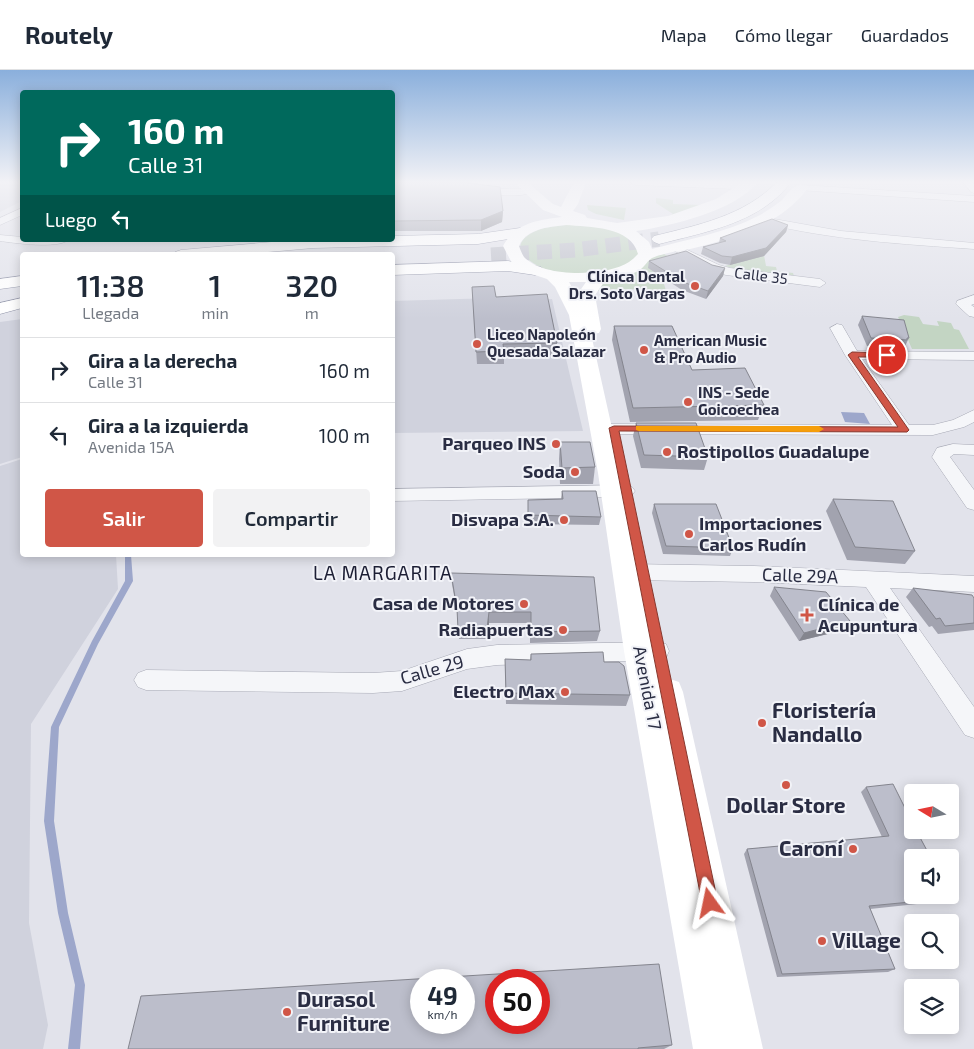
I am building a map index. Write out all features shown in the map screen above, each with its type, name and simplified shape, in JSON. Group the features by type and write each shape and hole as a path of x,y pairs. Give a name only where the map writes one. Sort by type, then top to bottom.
{"main road":[{"path":"395,241 478,239 538,228"},
{"path":"615,228 638,238 643,244 646,255"},
{"path":"674,228 655,235 697,228"},
{"path":"395,270 508,266 574,278 598,278 631,270 641,263 646,255 725,235 744,228"},
{"path":"528,230 513,242 512,251 520,261 543,272"},
{"path":"214,252 314,243 355,242"},
{"path":"395,253 490,251 395,259"},
{"name":"Avenida 17","path":"543,272 562,285 578,315 608,428"},
{"name":"Avenida 17","path":"598,278 586,295 586,300 608,428 649,651 731,1046"},
{"path":"0,284 20,281"},
{"path":"0,291 20,286"},
{"path":"0,301 20,296"},
{"path":"0,309 20,304"}],"street":[{"path":"795,228 832,234 974,246"},
{"path":"0,238 20,240"},
{"name":"Calle 35","path":"677,248 714,268 730,272 820,283"},
{"path":"968,302 974,313"},
{"path":"837,328 852,355 904,430"},
{"path":"852,355 974,356"},
{"path":"608,428 933,430 958,424 974,415"},
{"path":"933,430 949,450"},
{"path":"974,450 949,450 943,452 941,457 974,504"},
{"path":"395,495 620,491"},
{"name":"Calle 29A","path":"635,572 974,584"},
{"path":"872,579 974,727"},
{"name":"Calle 29","path":"146,680 373,683 402,681 467,659 497,654 649,651"}],"shaded area":[{"name":"Liceo Napoleón Quesada Salazar","path":"494,298 519,301 552,299 583,431 395,433 395,301"},
{"path":"20,319 20,458 0,464 0,322"},
{"path":"20,460 20,557 116,557 118,589 31,724 29,923 48,1025 43,1049 0,1049 0,466"}],"green space":[{"path":"543,228 610,229 632,239 641,253 634,263 629,266 610,271 560,273 548,270 529,260 521,251 523,240 530,234"},
{"path":"664,254 677,261 649,268 662,277 666,291 640,291 639,289 590,291 598,279 620,277 633,273 643,264 647,257"},
{"path":"764,255 766,266 776,267 777,271 793,273 794,276 740,270 725,266"},
{"path":"904,315 919,317 923,324 939,326 937,321 951,323 954,329 959,330 969,349 912,349 898,317"}],"water":[{"path":"841,412 864,413 870,424 845,422"}],"building":[{"path":"748,228 785,228 766,248 732,257 722,256 703,247 726,241 720,238"},
{"path":"686,251 712,265 725,268 708,291 683,282 649,261"},
{"path":"494,286 496,297 547,294 557,343 503,344 504,351 476,352 472,287"},
{"path":"862,316 904,320 909,338 907,340 871,338"},
{"path":"614,326 672,326 692,370 745,368 764,405 633,408"},
{"path":"636,423 696,423 708,457 644,455"},
{"path":"560,442 590,442 595,467 562,468"},
{"path":"562,491 596,491 601,517 528,515 528,500 563,499"},
{"path":"833,499 893,501 915,551 855,547"},
{"name":"Importaciones Carlos Rudín","path":"654,504 716,504 733,548 666,546"},
{"name":"Casa de Motores","path":"451,573 594,577 600,631 531,632 531,612 489,612 487,628 458,629"},
{"name":"Clínica de Acupuntura","path":"774,587 826,592 850,621 804,633"},
{"path":"913,588 972,595 974,598 974,623 945,626 940,618 936,619"},
{"path":"603,652 604,662 619,662 624,666 630,695 506,693 505,659 531,660 531,654"},
{"path":"893,784 904,806 904,839 921,839 926,849 904,849 904,903 869,906 895,969 782,974 747,849 889,836 866,787"},
{"name":"Durasol Furniture","path":"659,964 672,1045 638,1049 128,1049 141,996 410,979 410,1034 475,1034 475,975 485,975 485,1034 550,1034 550,971"}],"waterway":[{"path":"74,1049 80,985 63,913 49,821 55,727 95,643 129,581 128,557"}],"tunnel":[{"path":"491,255 575,250 659,239"}],"slow traffic":[{"path":"639,428 819,429"}],"place":[{"name":"Clínica Dental Drs. Soto Vargas","path":"695,286"},
{"name":"Liceo Napoleón Quesada Salazar","path":"477,344"},
{"name":"American Music & Pro Audio","path":"644,350"},
{"name":"INS - Sede Goicoechea","path":"688,402"},
{"name":"Parqueo INS","path":"556,444"},
{"name":"Rostipollos Guadalupe","path":"667,452"},
{"name":"Soda","path":"575,472"},
{"name":"Disvapa S.A.","path":"564,520"},
{"name":"Importaciones Carlos Rudín","path":"689,534"},
{"name":"Casa de Motores","path":"524,604"},
{"name":"Clínica de Acupuntura","path":"807,615"},
{"name":"Radiapuertas","path":"563,630"},
{"name":"Electro Max","path":"565,692"},
{"name":"Floristería Nandallo","path":"762,723"},
{"name":"Dollar Store","path":"786,785"},
{"name":"Caroní","path":"853,849"},
{"name":"Village","path":"822,941"},
{"name":"Durasol Furniture","path":"287,1012"}],"district":[{"name":"LA MARGARITA","path":"383,573"}],"route":[{"path":"710,903 614,428 904,430 852,355 887,355"}]}
